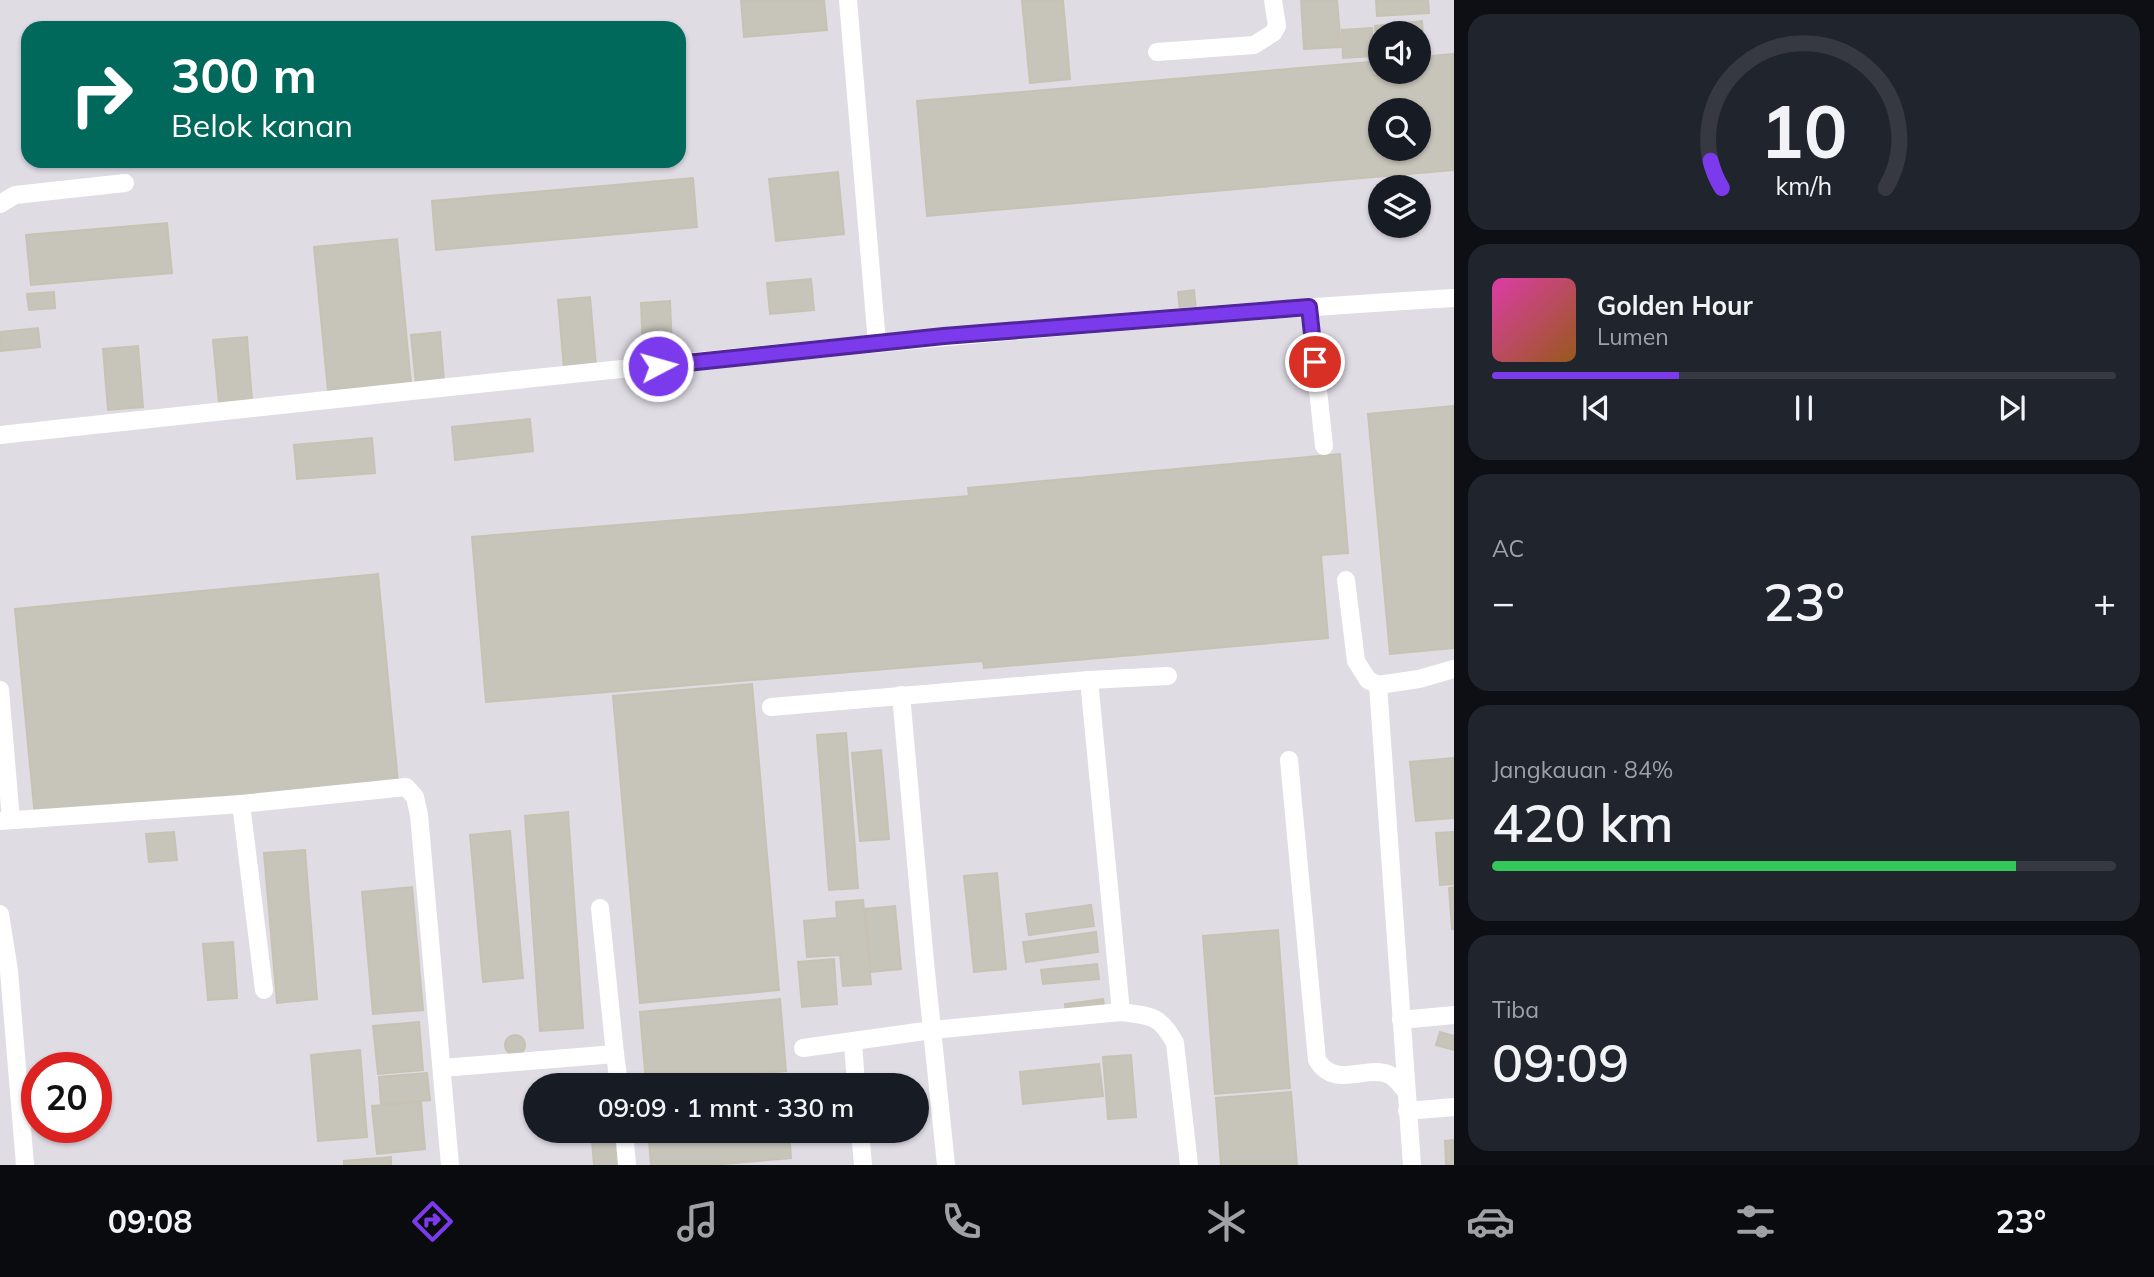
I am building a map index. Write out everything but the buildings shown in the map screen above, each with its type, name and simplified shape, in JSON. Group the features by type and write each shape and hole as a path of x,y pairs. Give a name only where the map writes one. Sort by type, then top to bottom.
{"lane":[{"path":"848,0 877,343"},
{"path":"1157,52 1254,45 1273,33 1277,26 1273,0"},
{"path":"0,204 15,195 125,183"},
{"path":"0,435 877,343 1309,307 1454,298"},
{"path":"1309,307 1324,446"},
{"path":"1346,580 1356,661 1368,680 1378,685 1419,679 1454,668"},
{"path":"771,707 1089,680 1168,676"},
{"path":"1089,680 1121,1012"},
{"path":"1378,685 1412,1165"},
{"path":"0,690 5,820 241,804 406,787 415,797 419,815 450,1165"},
{"path":"901,695 947,1165"},
{"path":"1289,760 1317,1060 1322,1069 1338,1075 1391,1075 1406,1091"},
{"path":"241,804 264,990"},
{"path":"600,908 617,1073"},
{"path":"0,914 9,971 24,1165"},
{"path":"803,1048 932,1030 1121,1012 1151,1016 1166,1026 1175,1043 1189,1165"},
{"path":"1401,1020 1454,1015"},
{"path":"853,1042 855,1073"},
{"path":"442,1068 615,1054"},
{"path":"1407,1111 1454,1107"},
{"path":"625,1143 627,1165"},
{"path":"861,1143 863,1165"}],"shaded area":[{"path":"0,0 1454,0 1454,1165 0,1165"}],"route":[{"path":"658,366 944,336 1309,307 1315,362"}]}
